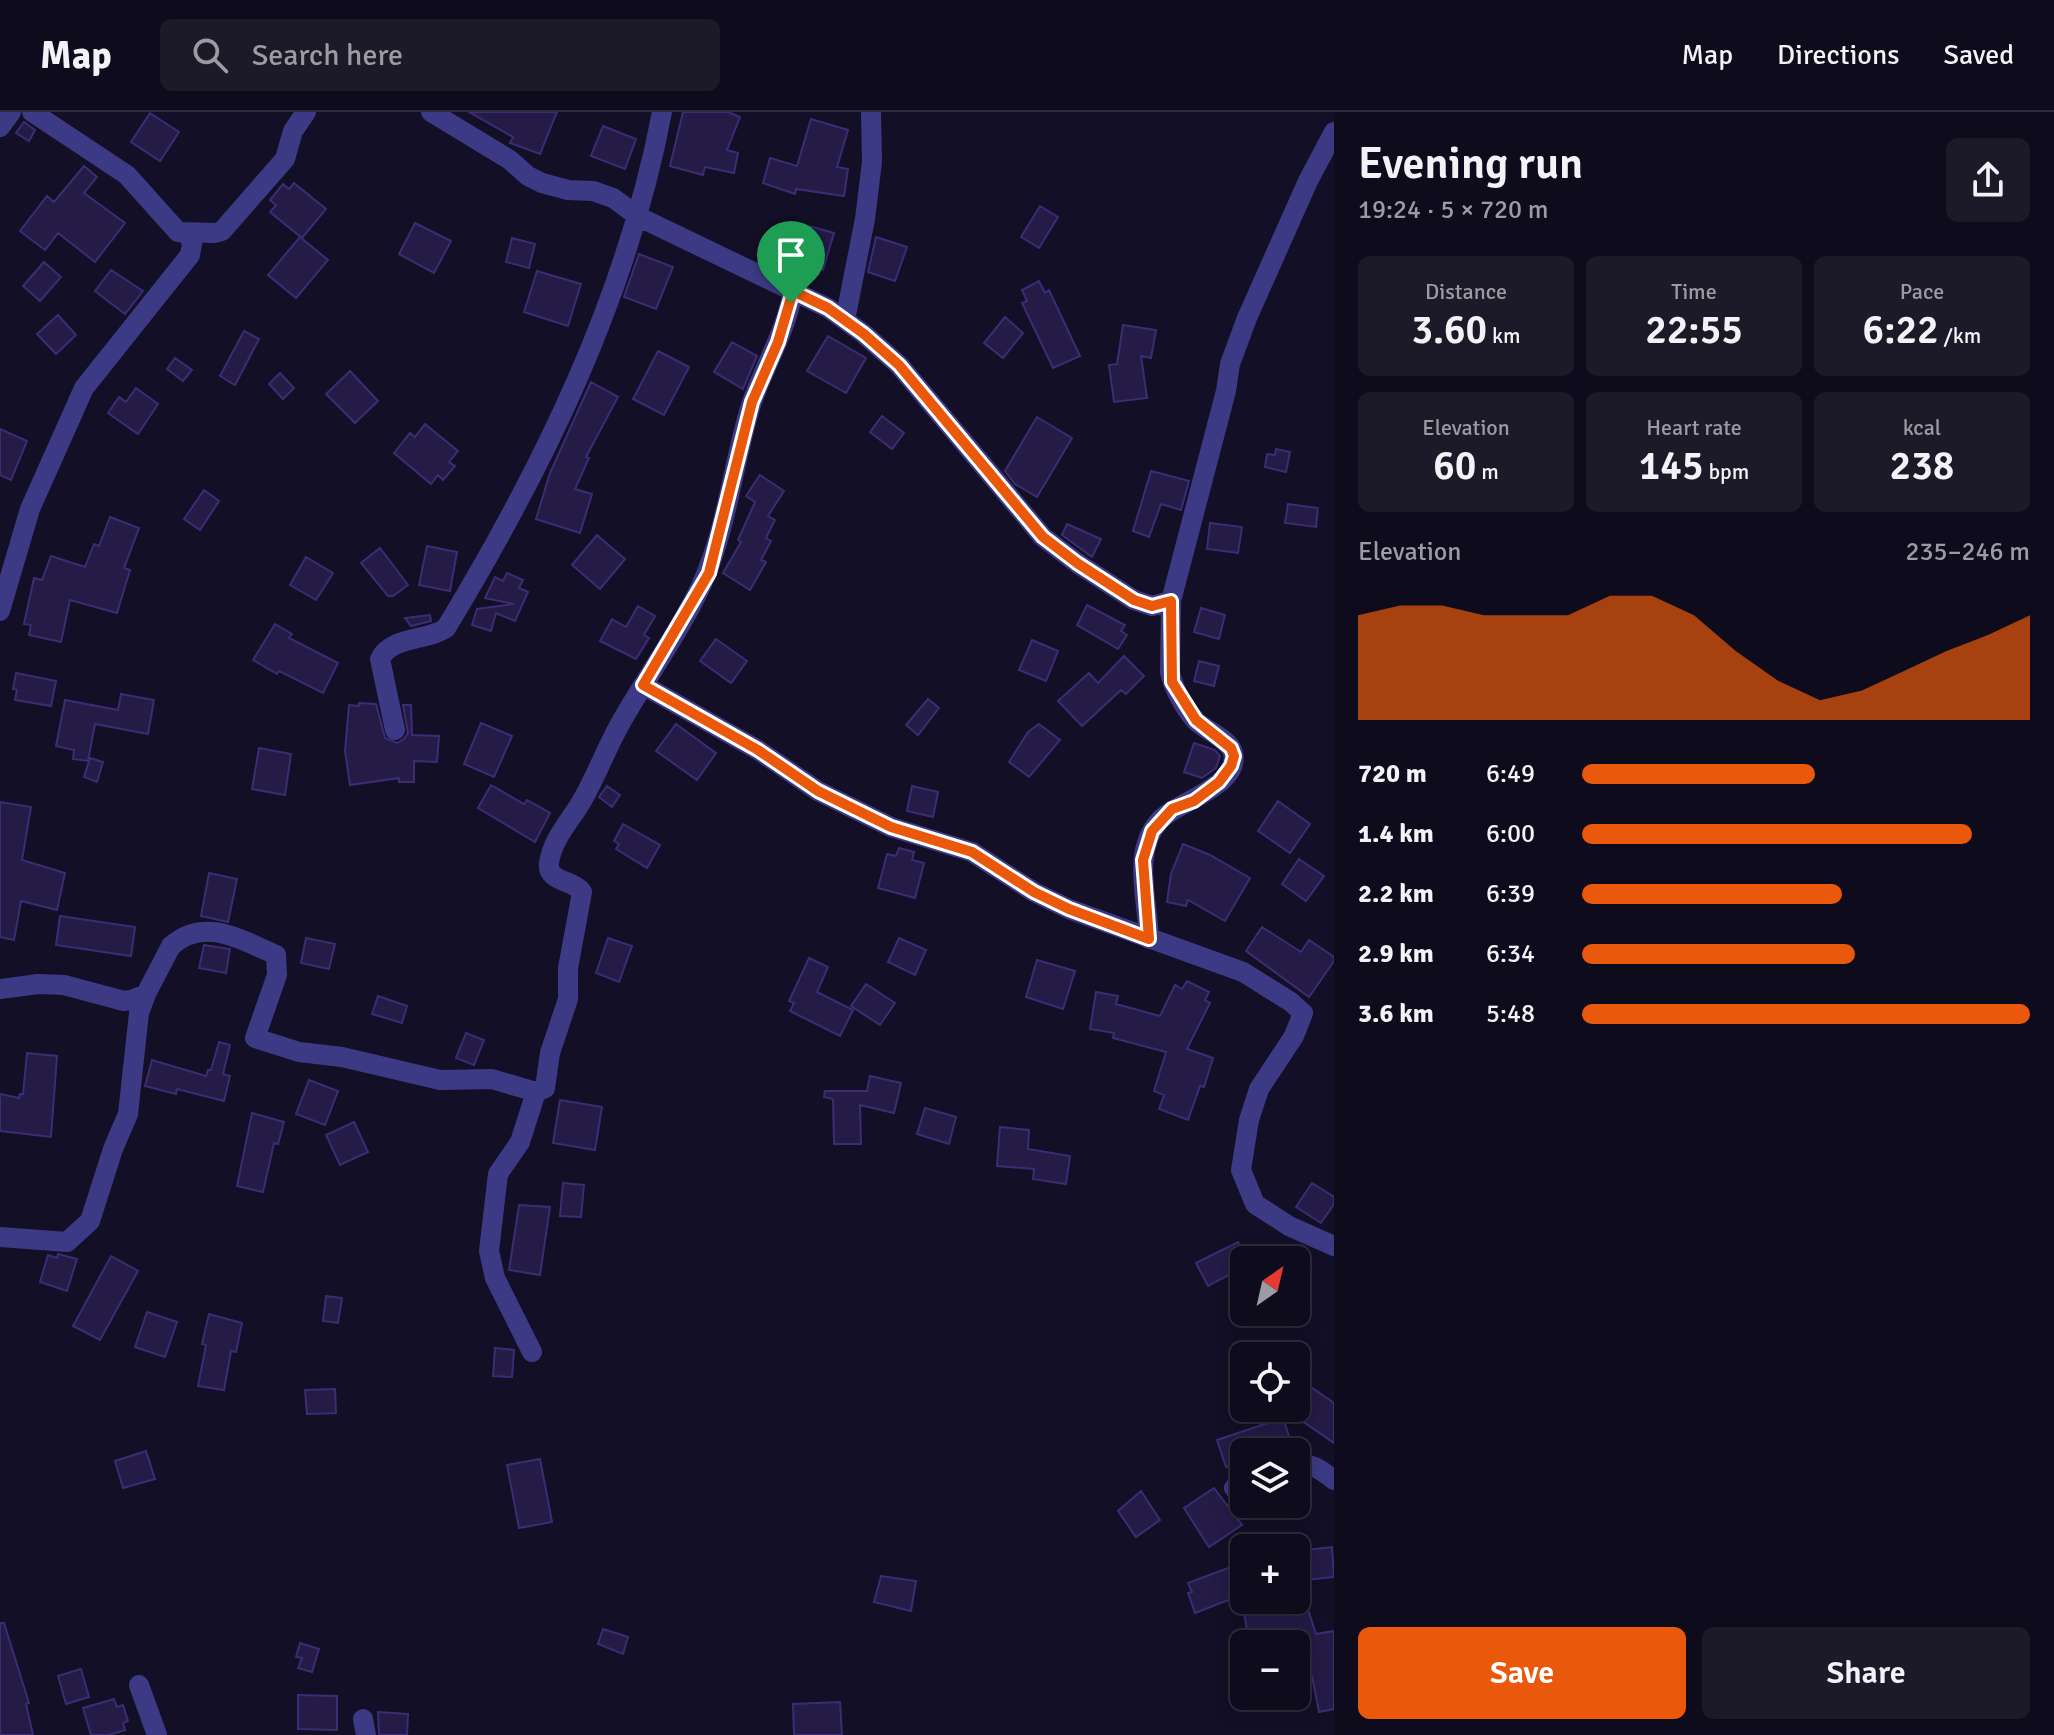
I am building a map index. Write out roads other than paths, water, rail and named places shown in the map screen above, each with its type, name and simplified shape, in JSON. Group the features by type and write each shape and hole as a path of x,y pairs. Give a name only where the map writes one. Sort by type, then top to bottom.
{"street":[{"path":"0,127 11,112"},
{"path":"0,611 30,509 84,388 190,255 192,244 189,234 178,232 127,175 32,112"},
{"path":"178,232 222,231 279,168 288,153 293,131 306,112"},
{"path":"431,112 542,183 568,190 593,191 613,198 639,217 828,308 899,365 1043,537 1134,600 1152,606 1171,601"},
{"path":"395,730 380,659 383,653 422,636 440,633 446,628 484,565 587,361 639,217 662,112"},
{"path":"845,320 865,219 872,162 871,112"},
{"path":"1149,939 1143,860 1152,831 1172,809 1194,801 1219,782 1234,756 1231,748 1196,720 1172,682 1171,601 1226,391 1230,364 1308,181 1334,132"},
{"path":"0,1237 67,1242 90,1221 113,1149 128,1114 139,1013 146,994 165,954 177,940 207,930 230,935 276,955 277,975 255,1038 299,1052 372,1062 440,1080 492,1079 536,1092 545,1088 550,1053 568,999 568,968 582,892 579,887 550,873 548,865 566,822 580,805 622,720 709,573 752,402 778,342 793,291"},
{"path":"643,685 758,750 818,791 891,827 972,852 1034,892 1069,909 1243,972 1291,1002 1303,1013 1294,1036 1259,1089 1249,1120 1241,1170 1255,1204 1289,1226 1334,1246"},
{"path":"0,989 38,984 64,985 105,998 132,1000 146,994"},
{"path":"105,998 138,1028"},
{"path":"532,1352 495,1278 489,1251 498,1174 520,1142 536,1092"},
{"path":"1310,1464 1334,1480"},
{"path":"139,1685 157,1735"}]}
